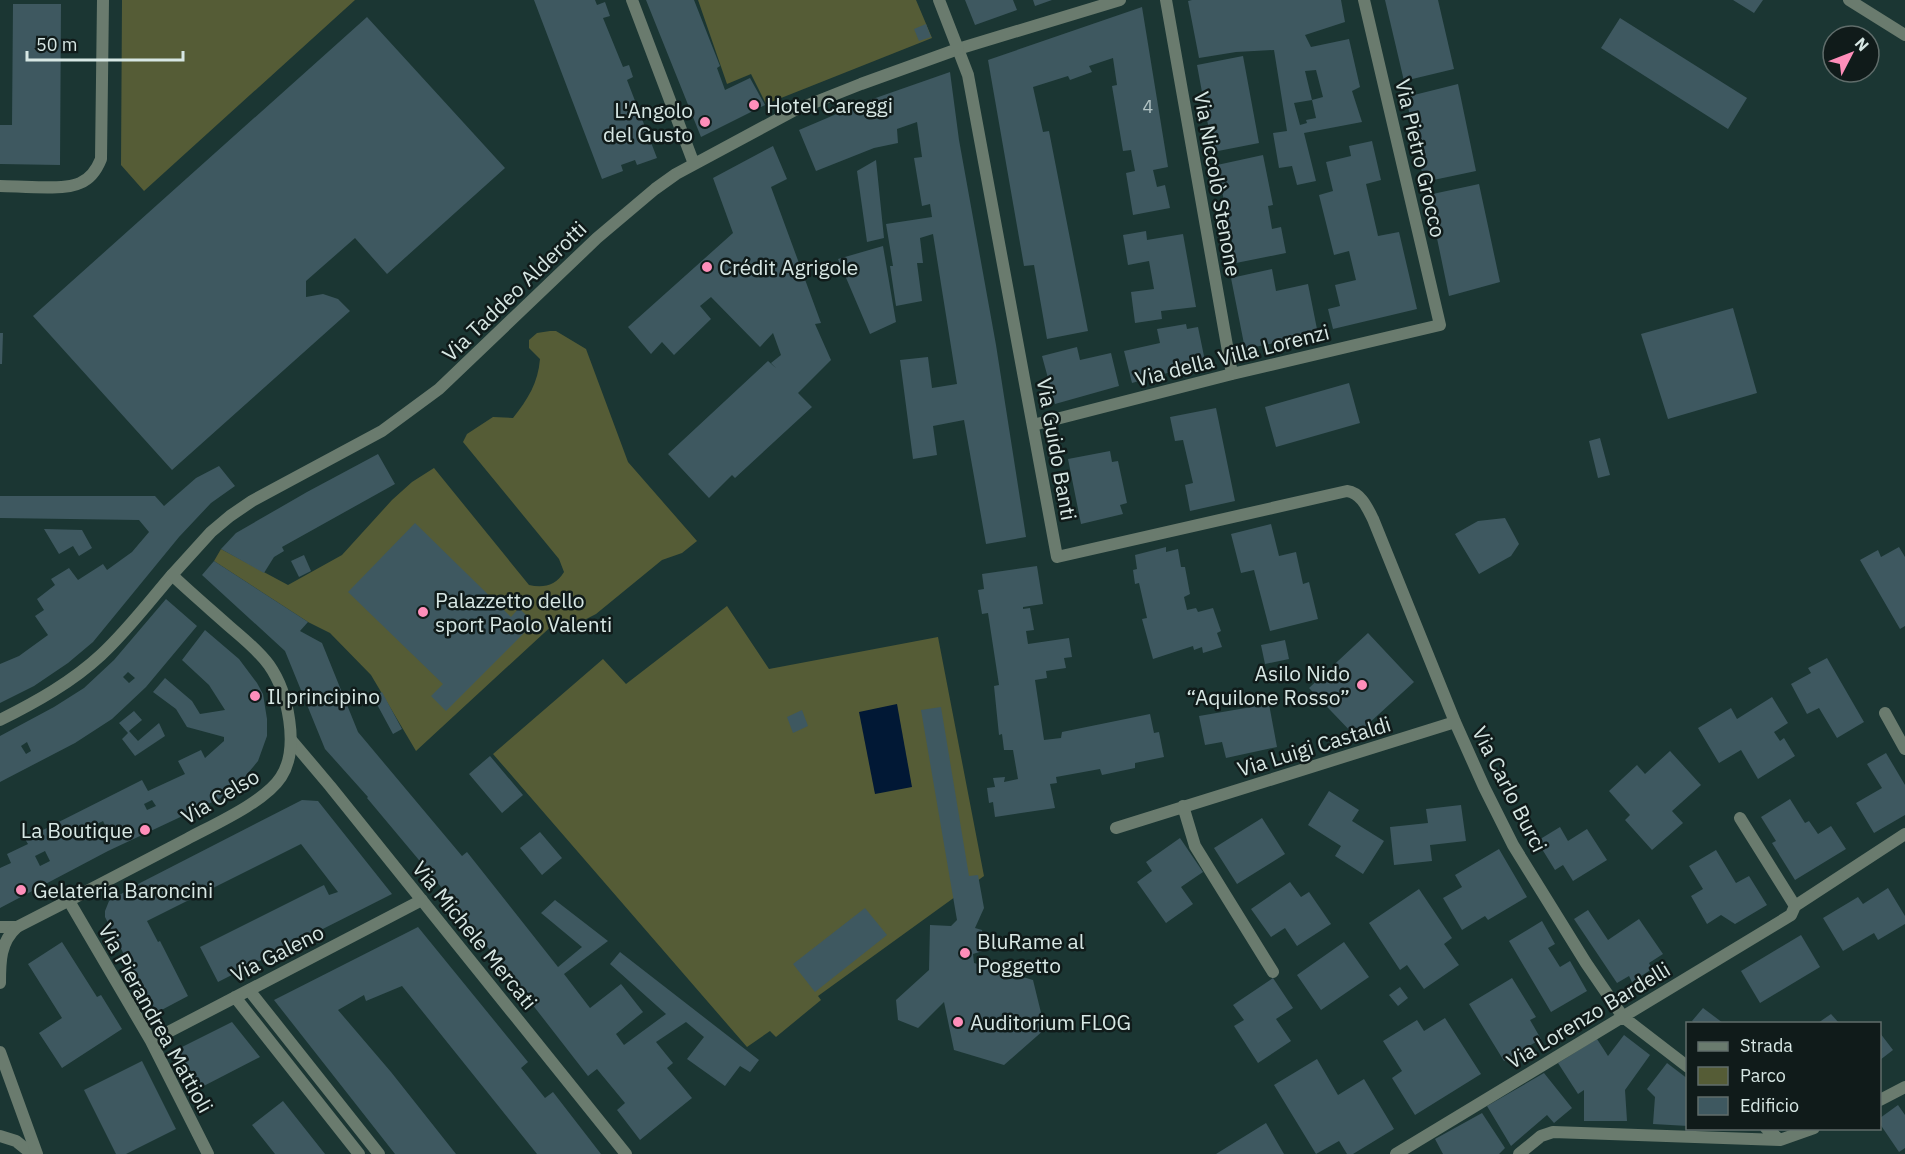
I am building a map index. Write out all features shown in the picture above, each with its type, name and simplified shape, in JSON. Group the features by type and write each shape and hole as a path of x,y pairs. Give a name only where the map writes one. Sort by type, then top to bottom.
{"street":[{"path":"0,186 65,187 80,183 93,172 101,159 103,0"},
{"path":"632,0 694,164"},
{"name":"Via Guido Banti","path":"939,0 968,75 1057,557 1354,492"},
{"name":"Via Taddeo Alderotti","path":"0,720 52,691 92,663 111,645 211,532 230,516 252,501 382,431 439,389 605,231 655,189 694,164 793,111 851,87 958,49 1120,0"},
{"name":"Via Niccolò Stenone","path":"1166,0 1232,374"},
{"name":"Via Pietro Grocco","path":"1364,0 1440,325"},
{"path":"1849,0 1905,35"},
{"name":"Via della Villa Lorenzi","path":"1033,425 1232,374 1440,325"},
{"name":"Via Carlo Burci","path":"1354,492 1364,502 1373,519 1455,722 1484,787 1514,845 1586,963 1623,1017 1686,1065"},
{"name":"Via Celso","path":"0,927 17,927 223,820 262,796 274,786 284,772 289,760 292,741 285,702 278,680 252,645 172,576"},
{"path":"1885,713 1905,749"},
{"name":"Via Luigi Castaldi","path":"1116,828 1455,722"},
{"name":"Via Michele Mercati","path":"292,741 626,1154"},
{"path":"1183,807 1195,846 1273,972"},
{"path":"1740,818 1795,906"},
{"name":"Via Lorenzo Bardelli","path":"1396,1154 1791,915 1795,906 1905,834"},
{"name":"Via Galeno","path":"151,1041 422,900"},
{"name":"Via Pierandrea Mattioli","path":"69,901 151,1041 208,1154"},
{"path":"0,983 2,948 17,927"},
{"path":"249,990 379,1154"},
{"path":"235,997 359,1154"},
{"path":"0,1052 35,1154"},
{"path":"1881,1099 1905,1087"},
{"path":"1769,1130 1780,1140"},
{"path":"1518,1154 1541,1136 1553,1132 1780,1140 1808,1130"},
{"path":"0,1136 16,1141 35,1154"}],"green space":[{"path":"122,0 355,0 144,191 121,165"},
{"path":"698,0 916,0 932,38 766,104 751,74 727,84"},
{"path":"556,331 586,349 628,462 697,541 682,553 662,560 596,614 563,631 557,621 416,751 371,675 330,633 308,622 214,561 221,549 288,585 342,555 392,500 412,482 434,468 529,585 544,586 553,583 564,572 559,559 463,442 467,434 493,417 513,418 531,390 539,368 540,359 529,348 529,340 537,333"},
{"path":"727,606 769,669 938,637 984,876 818,996 821,1000 776,1037 770,1031 747,1047 493,754 603,659 626,684"}],"water":[{"path":"897,704 912,787 875,794 859,712"}],"building":[{"path":"534,0 595,0 597,5 605,2 610,16 603,18 623,67 629,65 633,77 627,80 657,158 637,165 635,160 621,165 623,171 602,179"},
{"path":"646,0 694,0 720,66 717,68 725,90 750,78 765,105 701,137"},
{"path":"965,0 1013,0 1017,10 975,25"},
{"path":"1033,0 1052,0 1035,6"},
{"path":"1341,0 1345,22 1305,35 1311,47 1349,39 1360,87 1352,91 1362,122 1304,133 1316,181 1297,185 1292,166 1279,168 1273,133 1287,131 1274,50 1236,52 1199,58 1188,1","holes":["1316,70 1323,97 1312,100 1305,71","1312,100 1316,118 1306,120 1307,123 1300,125 1294,103"]},
{"path":"1385,0 1438,0 1454,69 1404,81"},
{"path":"1733,0 1763,0 1754,13"},
{"path":"13,4 61,4 60,165 0,164 0,125 12,125"},
{"path":"1142,7 1168,167 1153,170 1157,187 1165,185 1170,208 1133,215 1126,173 1135,171 1131,150 1123,151 1112,86 1117,85 1113,58 1089,66 1092,72 1070,80 1068,76 1033,87 1043,132 1049,131 1088,331 1047,339 1034,265 1024,266 988,60"},
{"path":"367,17 505,168 387,274 355,238 306,281 306,297 323,294 338,299 350,311 172,470 33,316"},
{"path":"1620,18 1747,98 1728,129 1601,48"},
{"path":"926,24 931,37 919,41 914,29"},
{"path":"1243,56 1259,143 1213,152 1197,65"},
{"path":"950,72 959,140 996,345 1026,537 986,544 964,420 933,426 937,455 913,459 900,360 928,357 932,388 957,384 933,234 920,238 923,263 917,263 922,301 896,306 890,266 893,266 886,224 932,217 930,204 922,206 914,158 922,157 917,122 897,129 898,143 874,148 816,171 799,130 867,101"},
{"path":"1458,84 1476,171 1424,182 1406,97"},
{"path":"1372,141 1381,180 1366,184 1378,236 1399,232 1417,309 1333,329 1328,309 1340,306 1335,285 1356,280 1349,251 1334,255 1319,195 1333,191 1326,162 1351,156 1349,146"},
{"path":"773,146 787,179 771,187 821,323 815,324 831,360 798,393 812,407 735,478 732,475 709,498 668,454 768,361 777,369 771,363 781,355 773,333 760,347 711,297 700,306 711,319 674,355 662,342 651,354 628,327 733,233 713,178"},
{"path":"1263,155 1273,205 1268,206 1272,229 1281,227 1286,253 1236,263 1217,165"},
{"path":"876,160 884,238 867,242 857,171"},
{"path":"1479,184 1500,282 1449,296 1428,195"},
{"path":"1146,231 1147,240 1183,234 1196,307 1161,311 1162,319 1135,323 1131,292 1154,289 1149,261 1128,265 1123,235"},
{"path":"883,246 896,322 870,334 838,259"},
{"path":"1272,269 1276,291 1308,284 1318,334 1245,349 1231,278"},
{"path":"1733,308 1757,393 1668,419 1641,334"},
{"path":"1186,324 1187,329 1198,327 1205,361 1199,367 1132,383 1124,351 1160,343 1157,329"},
{"path":"0,333 3,333 2,364 0,364"},
{"path":"1077,347 1080,360 1111,353 1119,386 1055,404 1042,356"},
{"path":"1349,383 1360,423 1276,447 1265,407"},
{"path":"1216,408 1235,501 1190,511 1185,485 1193,483 1183,440 1175,441 1170,417"},
{"path":"1600,438 1610,475 1598,478 1589,441"},
{"path":"1110,451 1112,462 1118,461 1127,503 1120,505 1123,514 1081,524 1068,459"},
{"path":"378,454 395,484 282,547 284,551 274,557 264,573 221,549 236,533"},
{"path":"219,466 235,486 211,503 179,537 93,642 68,663 34,686 0,703 0,664 19,656 48,635 35,616 44,610 37,599 55,585 51,579 69,568 78,580 103,564 107,570 132,552 149,532 139,520 0,518 0,496 155,496 164,506 196,478"},
{"path":"1505,518 1519,544 1511,556 1479,574 1455,534 1478,521"},
{"path":"415,523 511,617 519,608 534,623 446,711 431,696 443,684 348,592"},
{"path":"1271,524 1279,556 1296,552 1303,584 1309,582 1318,619 1270,631 1254,570 1241,573 1231,534"},
{"path":"44,529 82,530 92,548 79,556 73,546 59,554"},
{"path":"1166,547 1166,552 1178,549 1181,567 1185,567 1190,594 1184,597 1187,610 1196,608 1198,612 1213,608 1221,631 1217,633 1222,647 1203,653 1202,647 1194,650 1193,646 1153,659 1142,619 1147,618 1139,583 1135,584 1133,570 1137,569 1135,555"},
{"path":"1899,547 1905,557 1905,626 1900,629 1860,560 1878,550 1881,557"},
{"path":"304,555 311,571 299,577 291,561"},
{"path":"214,561 308,622 300,631 322,643 358,732 462,856 467,852 558,967 582,947 541,913 555,900 608,941 564,974 590,1008 621,984 643,1012 616,1034 624,1045 666,1014 610,964 620,952 759,1060 750,1072 740,1066 725,1086 687,1059 704,1037 686,1022 656,1042 673,1063 667,1068 692,1098 640,1140 617,1110 625,1103 597,1069 588,1076 434,878 368,797 325,749 285,651 202,575"},
{"path":"1037,566 1043,604 1023,607 1023,609 1030,608 1034,630 1026,631 1028,644 1069,638 1072,657 1064,658 1066,668 1046,671 1047,678 1035,680 1044,740 1061,738 1062,732 1150,714 1154,733 1159,732 1164,757 1135,763 1135,768 1102,775 1100,769 1056,777 1057,783 1050,784 1055,808 995,817 993,802 989,803 987,788 995,787 993,778 1005,777 1004,782 1018,779 1013,750 1004,750 1002,734 999,735 994,686 999,685 988,613 982,614 978,590 984,589 982,574"},
{"path":"166,599 197,626 146,687 112,719 75,743 0,782 0,736 84,688 114,660","holes":["128,672 135,678 129,683 123,677","27,742 31,751 26,754 21,746"]},
{"path":"205,630 239,659 263,694 267,736 258,761 238,785 223,797 108,851 0,908 0,868 11,863 7,854 28,844 25,839 142,780 148,791 185,774 178,761 201,750 205,758 224,741 224,737 187,727 176,709 153,692 165,678 192,701 200,714 225,710 209,685 182,660","holes":["152,800 156,806 147,810 144,804","103,821 109,833 89,841 83,831","45,851 50,861 40,866 35,856"]},
{"name":"Asilo Nido “Aquilone Rosso”","path":"1368,633 1414,682 1355,736 1309,688"},
{"path":"1285,640 1289,659 1265,664 1261,645"},
{"path":"1827,658 1864,722 1837,738 1819,708 1807,714 1791,684 1811,673 1808,668"},
{"path":"382,692 402,729 393,734 373,697"},
{"path":"1772,697 1788,723 1774,732 1780,741 1784,738 1795,756 1758,779 1741,750 1719,763 1698,728 1731,708 1737,719"},
{"path":"1269,704 1277,747 1226,758 1222,742 1205,745 1199,716"},
{"path":"941,707 969,876 978,875 984,908 975,928 982,930 986,950 973,954 974,963 1033,980 1045,1029 1004,1065 954,1050 944,1002 918,1028 898,1020 896,1000 929,970 930,925 951,926 957,920 921,710"},
{"path":"802,710 808,726 793,733 787,717"},
{"path":"134,711 142,720 129,731 138,741 159,723 165,736 135,756 122,739 128,733 119,723"},
{"path":"1670,751 1701,785 1672,811 1683,823 1652,850 1625,820 1630,815 1609,791 1637,765 1645,774"},
{"path":"1886,753 1905,785 1905,815 1874,833 1856,803 1882,788 1867,764"},
{"path":"490,756 523,795 502,813 469,774"},
{"path":"1329,791 1359,810 1352,821 1384,841 1363,874 1335,856 1341,846 1308,825"},
{"path":"1790,799 1805,823 1809,821 1818,834 1831,826 1846,849 1795,880 1772,843 1776,841 1761,817"},
{"path":"302,800 318,801 392,894 218,982 200,947 324,885 329,895 338,892 301,844 147,921 158,942 160,941 188,996 154,1014 105,917 109,901"},
{"path":"1461,805 1466,841 1430,845 1432,861 1394,865 1390,827 1428,823 1426,809"},
{"path":"1262,818 1285,854 1237,884 1214,848"},
{"path":"1560,827 1568,841 1587,829 1607,860 1573,881 1563,865 1555,870 1537,841"},
{"path":"540,832 562,858 542,875 520,848"},
{"path":"1180,838 1203,872 1181,887 1193,904 1166,923 1137,882 1152,871 1146,862"},
{"path":"1499,849 1527,897 1488,920 1485,916 1462,930 1443,898 1462,887 1455,875"},
{"path":"1716,850 1736,883 1749,876 1767,905 1735,924 1721,915 1707,924 1691,896 1703,889 1689,866"},
{"path":"1290,882 1301,897 1309,892 1331,924 1297,946 1285,928 1271,937 1251,909"},
{"path":"1888,888 1905,916 1905,924 1878,940 1874,933 1843,951 1823,918 1858,897 1863,904"},
{"path":"1419,889 1452,938 1444,944 1459,965 1424,989 1407,965 1400,970 1369,923"},
{"path":"865,908 887,935 815,992 793,964"},
{"path":"1588,910 1608,940 1639,919 1663,954 1649,963 1652,969 1632,982 1629,976 1617,983 1574,919"},
{"path":"1542,921 1555,944 1548,948 1560,967 1570,961 1587,991 1551,1012 1509,941"},
{"path":"418,927 528,1062 521,1068 545,1098 553,1092 601,1154 537,1154 402,986 366,1001 364,995 338,1010 456,1154 395,1154 274,1000"},
{"path":"1801,935 1820,967 1760,1003 1741,971"},
{"path":"62,942 97,997 101,995 122,1029 62,1068 39,1033 62,1018 28,964"},
{"path":"1344,942 1369,977 1321,1010 1297,975"},
{"path":"1273,978 1293,1008 1276,1019 1291,1041 1258,1063 1234,1026 1244,1020 1233,1005"},
{"path":"1512,978 1536,1017 1530,1020 1541,1039 1504,1061 1469,1004"},
{"path":"1400,987 1408,998 1398,1006 1389,995"},
{"path":"1703,1008 1722,1022 1694,1022 1692,1021"},
{"path":"1831,1014 1838,1022 1819,1022"},
{"path":"1445,1018 1481,1074 1415,1115 1392,1078 1402,1071 1383,1041 1417,1020 1424,1031"},
{"path":"232,1022 260,1057 194,1091 174,1051"},
{"path":"1881,1034 1893,1050 1881,1059"},
{"path":"1624,1035 1650,1055 1625,1090 1627,1121 1584,1121 1584,1090 1578,1094 1558,1063 1597,1039 1608,1056"},
{"path":"1317,1059 1338,1095 1364,1079 1394,1129 1353,1154 1347,1154 1339,1141 1316,1154 1274,1085"},
{"path":"142,1061 176,1129 126,1154 116,1154 84,1090"},
{"path":"1667,1063 1686,1077 1686,1126 1653,1124 1655,1097 1647,1089"},
{"path":"1544,1073 1572,1108 1554,1123 1547,1115 1511,1146 1487,1106"},
{"path":"283,1101 325,1154 275,1154 252,1125"},
{"path":"1898,1105 1905,1115 1905,1148 1899,1152 1881,1125 1881,1117"},
{"path":"1482,1113 1505,1148 1499,1154 1443,1154 1435,1139"},
{"path":"1266,1123 1284,1154 1216,1154"}],"place":[{"name":"Hotel Careggi","path":"754,105"},
{"name":"L'Angolo del Gusto","path":"705,122"},
{"name":"Crédit Agrigole","path":"707,267"},
{"name":"Palazzetto dello sport Paolo Valenti","path":"423,612"},
{"name":"Asilo Nido “Aquilone Rosso”","path":"1362,685"},
{"name":"Il principino","path":"255,696"},
{"name":"La Boutique","path":"145,830"},
{"name":"Gelateria Baroncini","path":"21,890"},
{"name":"BluRame al Poggetto","path":"965,953"},
{"name":"Auditorium FLOG","path":"958,1022"}]}
